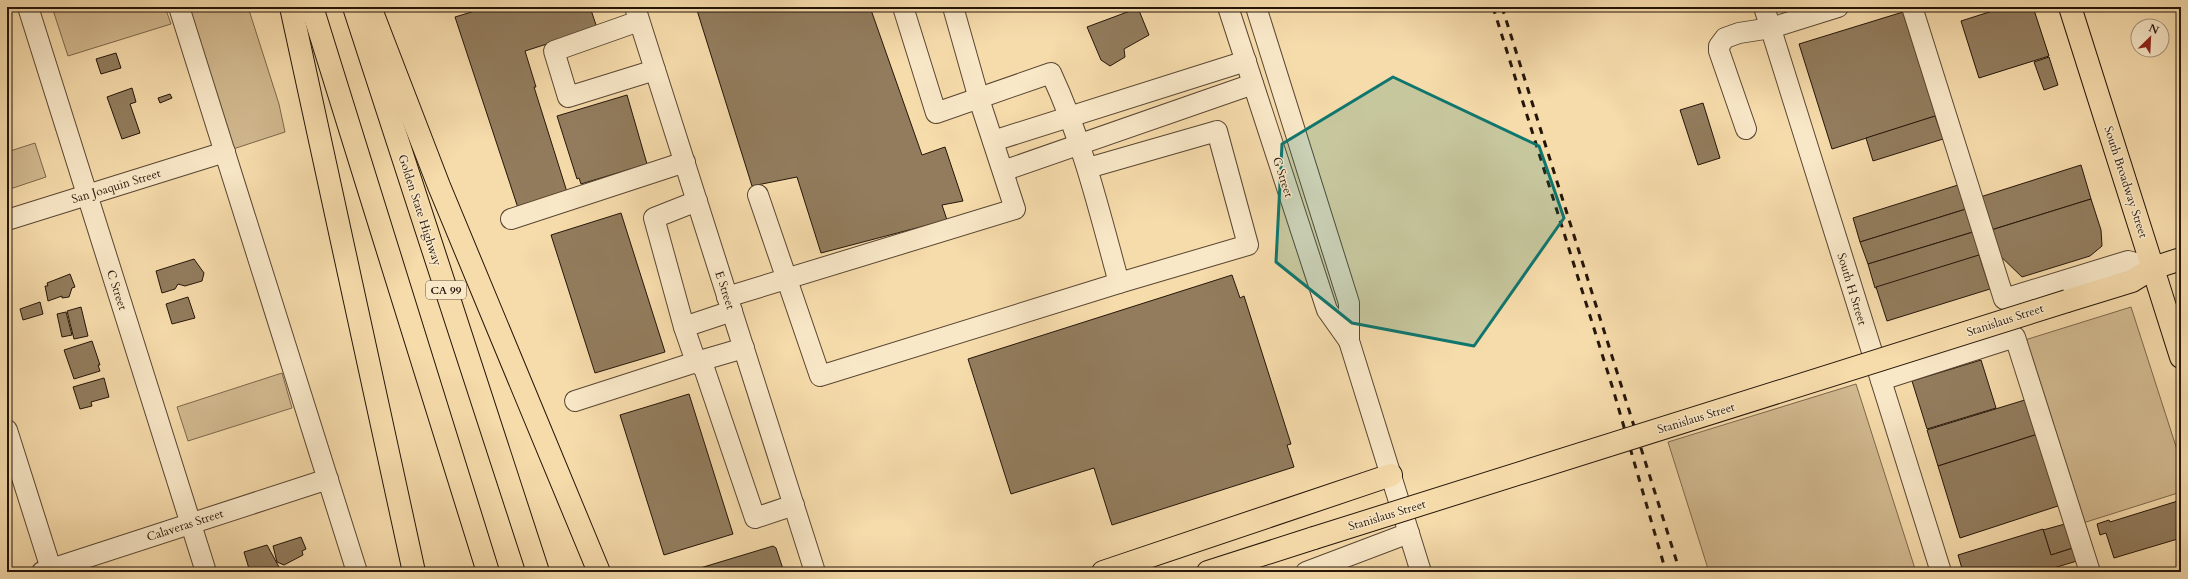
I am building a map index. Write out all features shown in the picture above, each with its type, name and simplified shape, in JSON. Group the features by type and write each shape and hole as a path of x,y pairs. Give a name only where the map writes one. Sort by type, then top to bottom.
{"main road":[{"path":"291,7 354,294 377,412 414,572"},
{"path":"312,7 488,572"},
{"name":"Golden State Highway","path":"354,7 538,572"},
{"path":"370,7 442,193 600,572"},
{"name":"South Broadway Street","path":"2070,7 2181,357"},
{"name":"Stanislaus Street","path":"1208,572 2132,281 2153,268 2181,259"},
{"path":"1103,572 1391,475"}],"street":[{"name":"C Street","path":"28,7 206,572"},
{"path":"179,7 357,572"},
{"path":"903,7 936,113 1051,73 1070,115 1088,168 1119,283"},
{"path":"684,327 730,304 788,278 1015,209 979,99 953,7"},
{"name":"G Street","path":"1228,7 1326,310 1350,341"},
{"name":"G Street","path":"1256,7 1349,303 1350,341 1421,572"},
{"name":"South H Street","path":"1764,7 1940,572"},
{"path":"1746,129 1719,46 1725,38 1771,28 1838,7"},
{"path":"1912,7 2004,299 2128,261 2153,268"},
{"path":"637,14 554,51 568,97 655,70"},
{"name":"E Street","path":"637,14 815,572"},
{"path":"993,141 1070,115 1246,61"},
{"path":"1003,171 1253,84"},
{"path":"758,195 788,278 820,376 1119,283 1248,245 1217,131 1088,168"},
{"name":"San Joaquin Street","path":"7,220 225,152"},
{"path":"510,219 684,162"},
{"path":"697,201 654,218 684,327 696,362 704,368 755,518 794,505"},
{"path":"1881,380 2015,337 2090,572"},
{"path":"575,401 744,348"},
{"path":"7,430 48,571"},
{"name":"Calaveras Street","path":"48,571 328,479"},
{"path":"1306,572 1408,532"}],"highlighted area":[{"path":"1393,77 1539,146 1564,218 1474,346 1352,323 1276,262 1282,144"}],"shaded area":[{"path":"52,7 165,7 171,24 68,56"},
{"path":"180,7 248,7 279,104 285,132 227,151"},
{"path":"35,143 46,177 7,190 7,152"},
{"path":"2131,307 2181,462 2181,492 2083,523 2025,340"},
{"path":"282,373 292,408 188,441 177,407"},
{"path":"1856,384 1916,572 1709,572 1668,442"}],"building":[{"path":"488,7 590,7 597,28 525,51 536,87 534,87 567,192 518,208 455,17"},
{"path":"696,7 870,7 922,155 945,147 963,201 942,205 947,220 821,253 797,177 752,186"},
{"path":"1987,7 2005,7 1988,12"},
{"path":"2005,7 2033,7 2049,56 1979,78 1961,21"},
{"path":"1138,8 1149,35 1124,49 1125,57 1110,66 1101,60 1087,27"},
{"path":"1903,12 1936,116 1832,149 1799,44"},
{"path":"116,53 121,68 101,74 96,59"},
{"path":"2049,57 2058,85 2044,90 2034,62"},
{"path":"132,88 136,102 130,104 140,133 122,139 107,97"},
{"path":"170,94 172,98 160,103 158,98"},
{"path":"627,95 647,164 581,184 579,178 577,179 557,116"},
{"path":"1703,103 1720,158 1698,165 1680,110"},
{"path":"1935,116 1943,139 1873,161 1866,138"},
{"path":"2081,165 2091,199 1988,231 1977,198"},
{"path":"1958,185 1966,209 1860,242 1853,218"},
{"path":"2091,199 2101,230 2102,246 2090,256 2022,277 1993,249 1988,231"},
{"path":"1966,209 1973,232 1868,264 1860,242"},
{"path":"621,213 665,352 595,373 551,235"},
{"path":"1973,232 1980,255 1875,288 1868,264"},
{"path":"1979,255 1990,289 1887,321 1876,287"},
{"path":"194,259 204,273 202,281 185,286 178,284 175,289 162,293 156,271"},
{"path":"70,274 75,287 72,288 69,297 62,298 62,296 48,301 45,286 48,286 47,283"},
{"path":"1232,275 1240,298 1244,296 1291,444 1287,445 1294,467 1112,525 1094,468 1011,494 968,359"},
{"path":"188,297 195,318 172,324 166,304"},
{"path":"40,302 43,314 23,320 20,309"},
{"path":"81,307 88,336 74,339 67,311"},
{"path":"66,312 72,335 62,337 57,314"},
{"path":"92,341 100,365 98,365 100,371 74,379 64,350"},
{"path":"1981,360 1996,408 1927,429 1912,381"},
{"path":"104,378 109,397 91,402 92,406 80,409 73,387"},
{"path":"689,394 733,534 664,555 620,415"},
{"path":"2028,399 2038,434 1938,466 1927,430"},
{"path":"2038,434 2061,505 1960,538 1938,466"},
{"path":"2181,500 2181,538 2114,558 2106,533 2100,535 2097,524 2109,520 2110,522"},
{"path":"2065,524 2073,548 2051,555 2043,530"},
{"path":"2043,529 2051,555 2073,548 2077,561 2040,572 1963,572 1958,555"},
{"path":"301,537 306,549 302,551 303,555 284,565 277,562 273,546"},
{"path":"267,545 279,567 263,572 250,572 244,552"},
{"path":"773,546 776,548 784,572 687,572"},
{"path":"302,568 304,572 287,572"}],"railway":[{"path":"1493,7 1613,389 1666,572"},
{"path":"1502,7 1680,572"}]}
